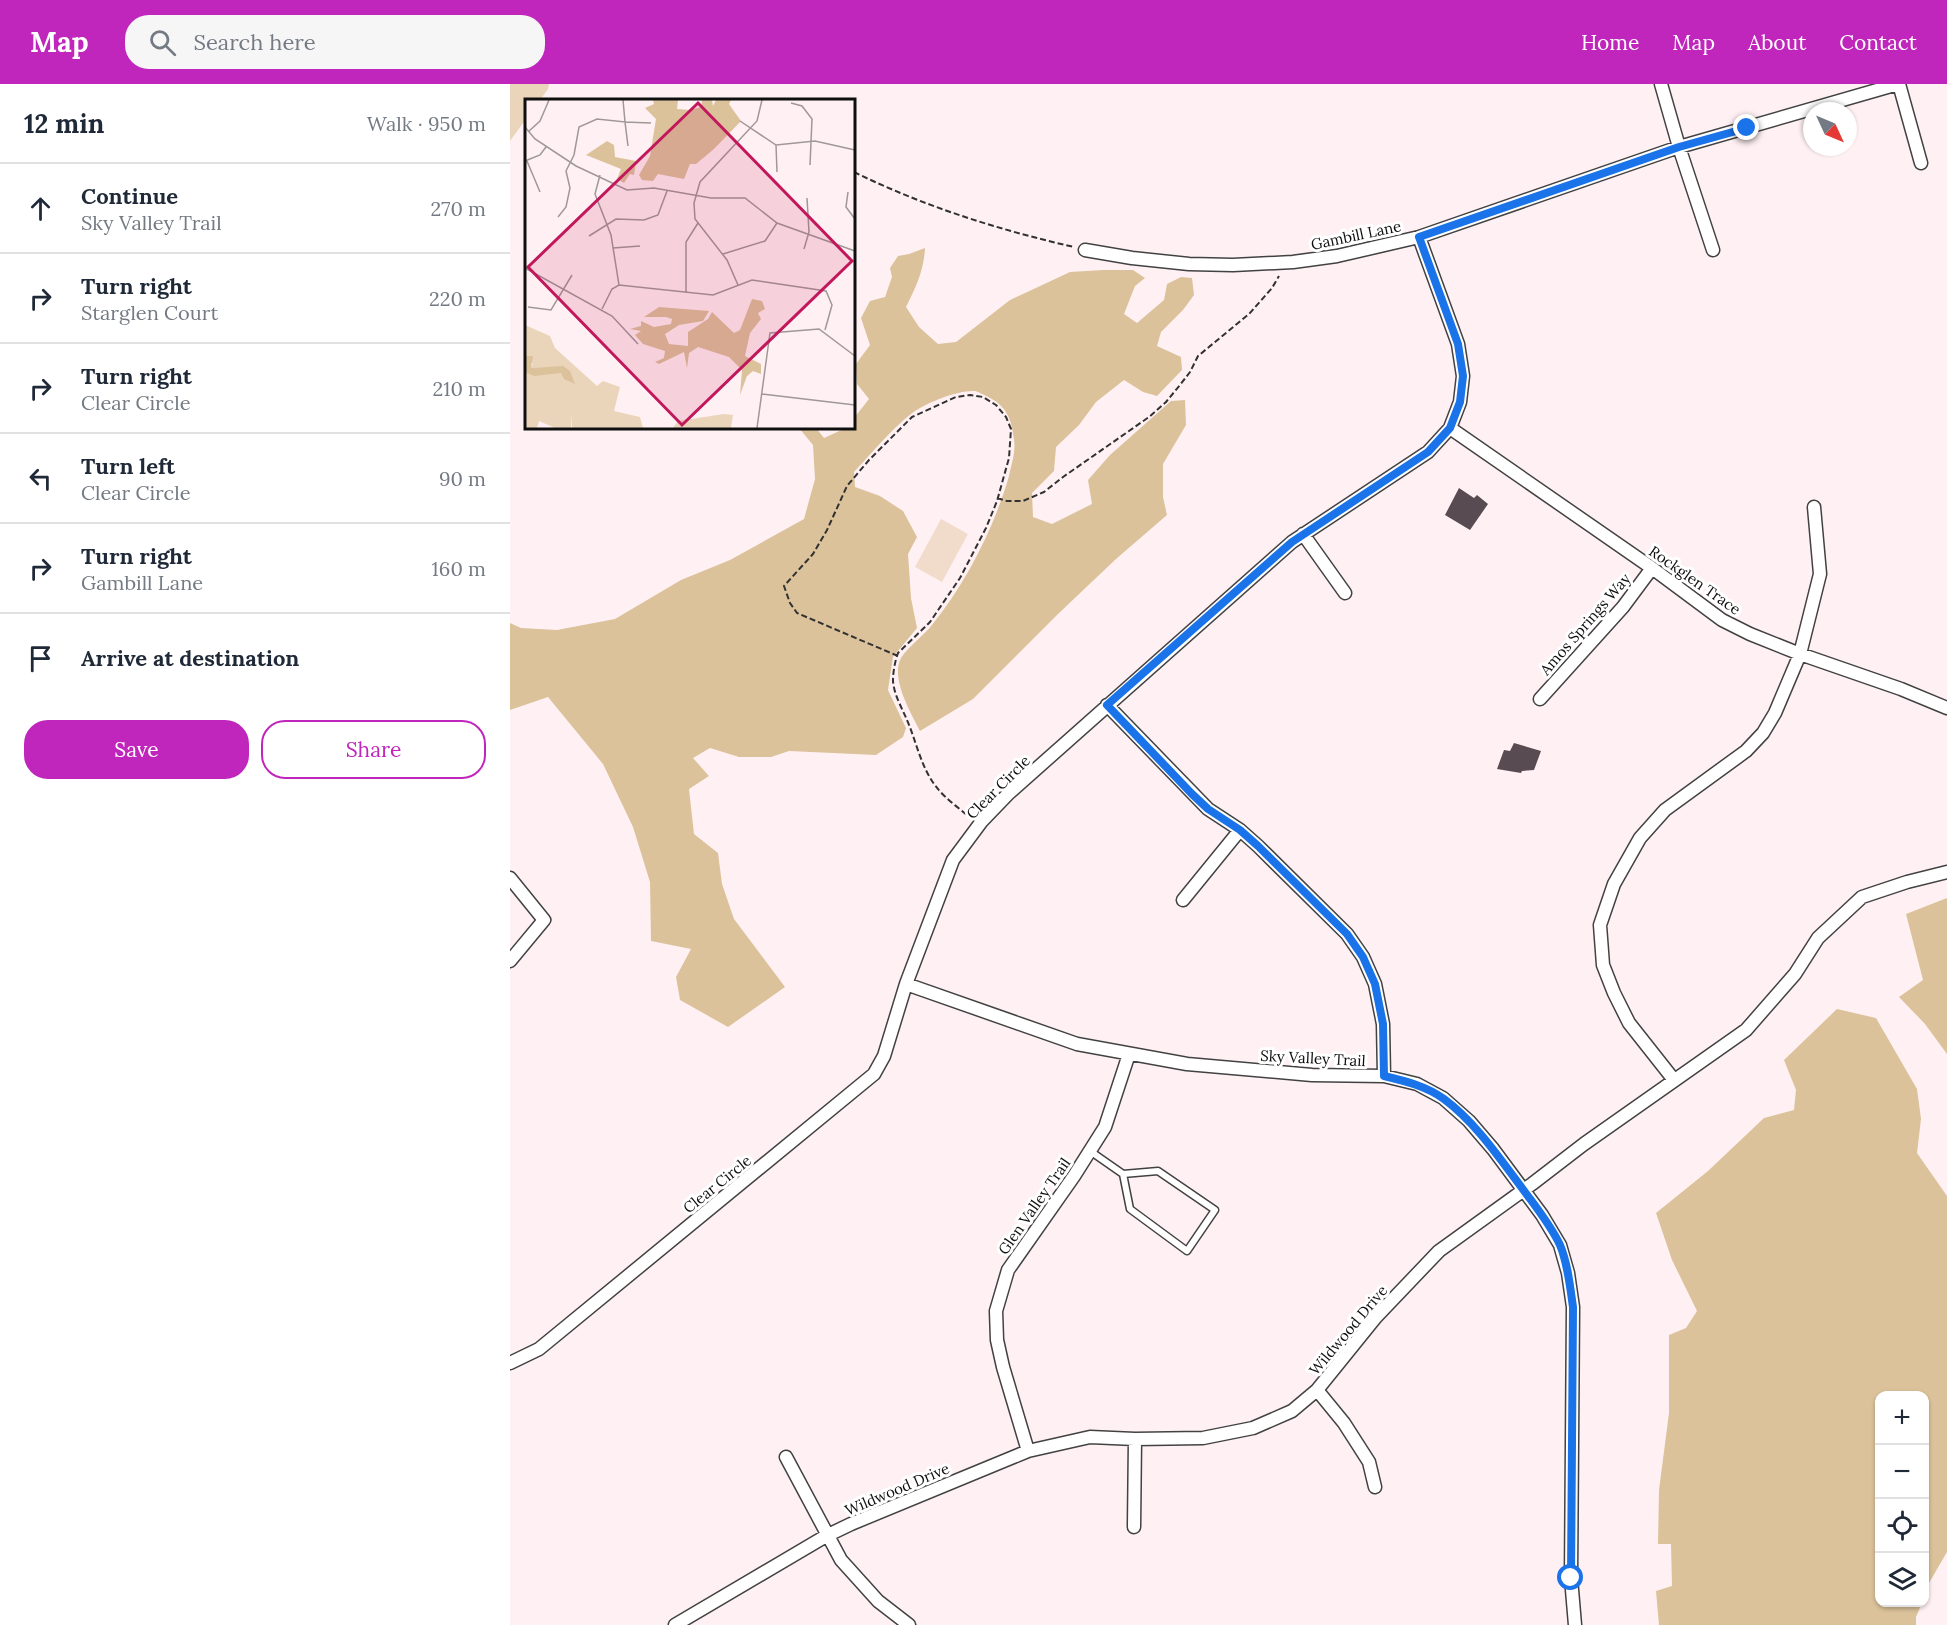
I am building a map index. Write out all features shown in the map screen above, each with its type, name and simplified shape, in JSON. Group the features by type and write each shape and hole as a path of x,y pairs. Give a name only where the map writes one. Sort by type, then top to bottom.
{"street":[{"path":"1661,84 1713,250"},
{"path":"1899,84 1920,163"},
{"name":"Gambill Lane","path":"1085,250 1190,264 1233,265 1337,256 1419,237 1679,147 1899,84"},
{"name":"Clear Circle","path":"510,1363 539,1349 874,1074 884,1056 906,984 953,860 982,821 1008,794 1292,542 1428,452 1450,428 1460,402 1463,376 1458,344 1419,237"},
{"name":"Rockglen Trace","path":"1450,428 1652,568 1722,620 1800,654 1901,689 1947,708"},
{"path":"1674,1080 1629,1023 1614,993 1603,965 1600,925 1614,885 1640,838 1665,810 1746,751 1775,713 1800,654 1820,574 1814,507"},
{"path":"1303,534 1345,593"},
{"name":"Amos Springs Way","path":"1540,699 1623,607 1652,568"},
{"path":"1107,705 1200,802 1240,830 1347,934 1363,957 1375,984 1383,1024 1384,1076"},
{"path":"1183,900 1240,830"},
{"name":"Wildwood Drive","path":"675,1625 826,1536 1028,1451 1090,1437 1203,1438 1253,1428 1292,1411 1317,1390 1376,1317 1439,1251 1524,1191 1584,1144 1746,1030 1795,974 1818,938 1862,897 1947,872"},
{"path":"510,878 544,920 510,961"},
{"name":"Sky Valley Trail","path":"906,984 1077,1044 1197,1065 1312,1074 1384,1076 1417,1084 1443,1098 1475,1128 1542,1215 1560,1245 1568,1273 1573,1307 1571,1578 1575,1625"},
{"name":"Glen Valley Trail","path":"1028,1451 1003,1367 997,1340 996,1311 1008,1270 1106,1127 1129,1054"},
{"path":"1317,1390 1344,1424 1369,1462 1376,1487"},
{"path":"1134,1527 1135,1439"},
{"path":"786,1457 826,1536 841,1560 878,1601 909,1625"}],"lane":[{"path":"1090,1151 1123,1174 1158,1171 1215,1210 1187,1251 1130,1209 1123,1174"}],"path":[{"path":"855,172 884,187 988,224 1085,250"},
{"path":"997,498 1007,501 1023,501 1044,492 1149,417 1180,385 1198,356 1226,335 1261,302 1272,288 1283,262"},
{"path":"898,656 797,613 790,603 784,586 813,554 847,486 869,460 912,417 945,400 970,395 984,397 996,405 1006,417 1011,429 1009,458 997,498 986,528 960,578 930,622 898,656 893,681 898,700 926,770 938,789 969,817"}],"shaded area":[{"path":"510,84 549,84 541,99 525,99 525,120 510,141"},
{"path":"925,248 919,278 906,307 919,327 938,344 956,342 1010,300 1070,272 1133,270 1145,278 1135,286 1124,314 1137,323 1164,300 1167,284 1181,277 1192,278 1194,295 1161,332 1157,346 1181,357 1182,370 1157,396 1143,392 1124,380 1096,402 1079,425 1056,447 1054,471 1032,493 1033,517 1052,524 1092,504 1088,480 1110,455 1171,401 1185,400 1186,425 1163,464 1163,497 1167,515 1058,614 973,699 920,731 903,695 898,666 904,654 944,609 987,535 1003,496 1013,458 1014,445 1010,420 1000,405 977,391 960,392 944,397 907,417 854,472 855,487 880,496 903,511 917,537 908,554 911,598 917,628 893,657 888,690 906,728 903,737 876,755 789,751 771,757 739,757 710,748 693,758 709,776 689,789 694,834 718,853 722,884 734,919 785,987 728,1027 680,1000 676,977 691,949 651,941 650,882 633,827 603,764 548,697 510,710 510,623 521,628 557,630 615,619 681,580 730,560 804,519 815,479 813,445 800,429 817,429 824,438 844,429 855,429 855,417 869,399 857,384 856,364 870,345 861,318 870,301 885,297 892,277 890,268 898,256"},
{"path":"941,519 968,534 942,582 915,567"},
{"path":"1947,898 1947,1054 1925,1024 1899,997 1923,980 1906,914"},
{"path":"1837,1009 1876,1018 1917,1089 1921,1119 1917,1153 1947,1196 1947,1552 1929,1583 1929,1391 1875,1391 1875,1607 1920,1607 1916,1617 1916,1625 1659,1625 1656,1591 1672,1586 1671,1544 1658,1544 1659,1490 1669,1413 1669,1335 1686,1328 1697,1311 1672,1260 1656,1213 1708,1171 1764,1118 1794,1110 1796,1090 1784,1060"}],"building":[{"path":"1459,488 1474,498 1477,495 1488,504 1470,530 1445,515"},
{"path":"1514,743 1541,751 1534,770 1521,773 1497,769 1504,750 1510,751"}],"route":[{"path":"1571,1578 1573,1307 1568,1273 1560,1245 1542,1215 1493,1149 1468,1121 1443,1098 1417,1084 1384,1076 1383,1024 1375,984 1363,957 1347,934 1258,846 1240,830 1208,809 1192,794 1107,705 1292,542 1428,452 1450,428 1460,402 1463,376 1458,344 1419,237 1679,147 1747,128"}]}
